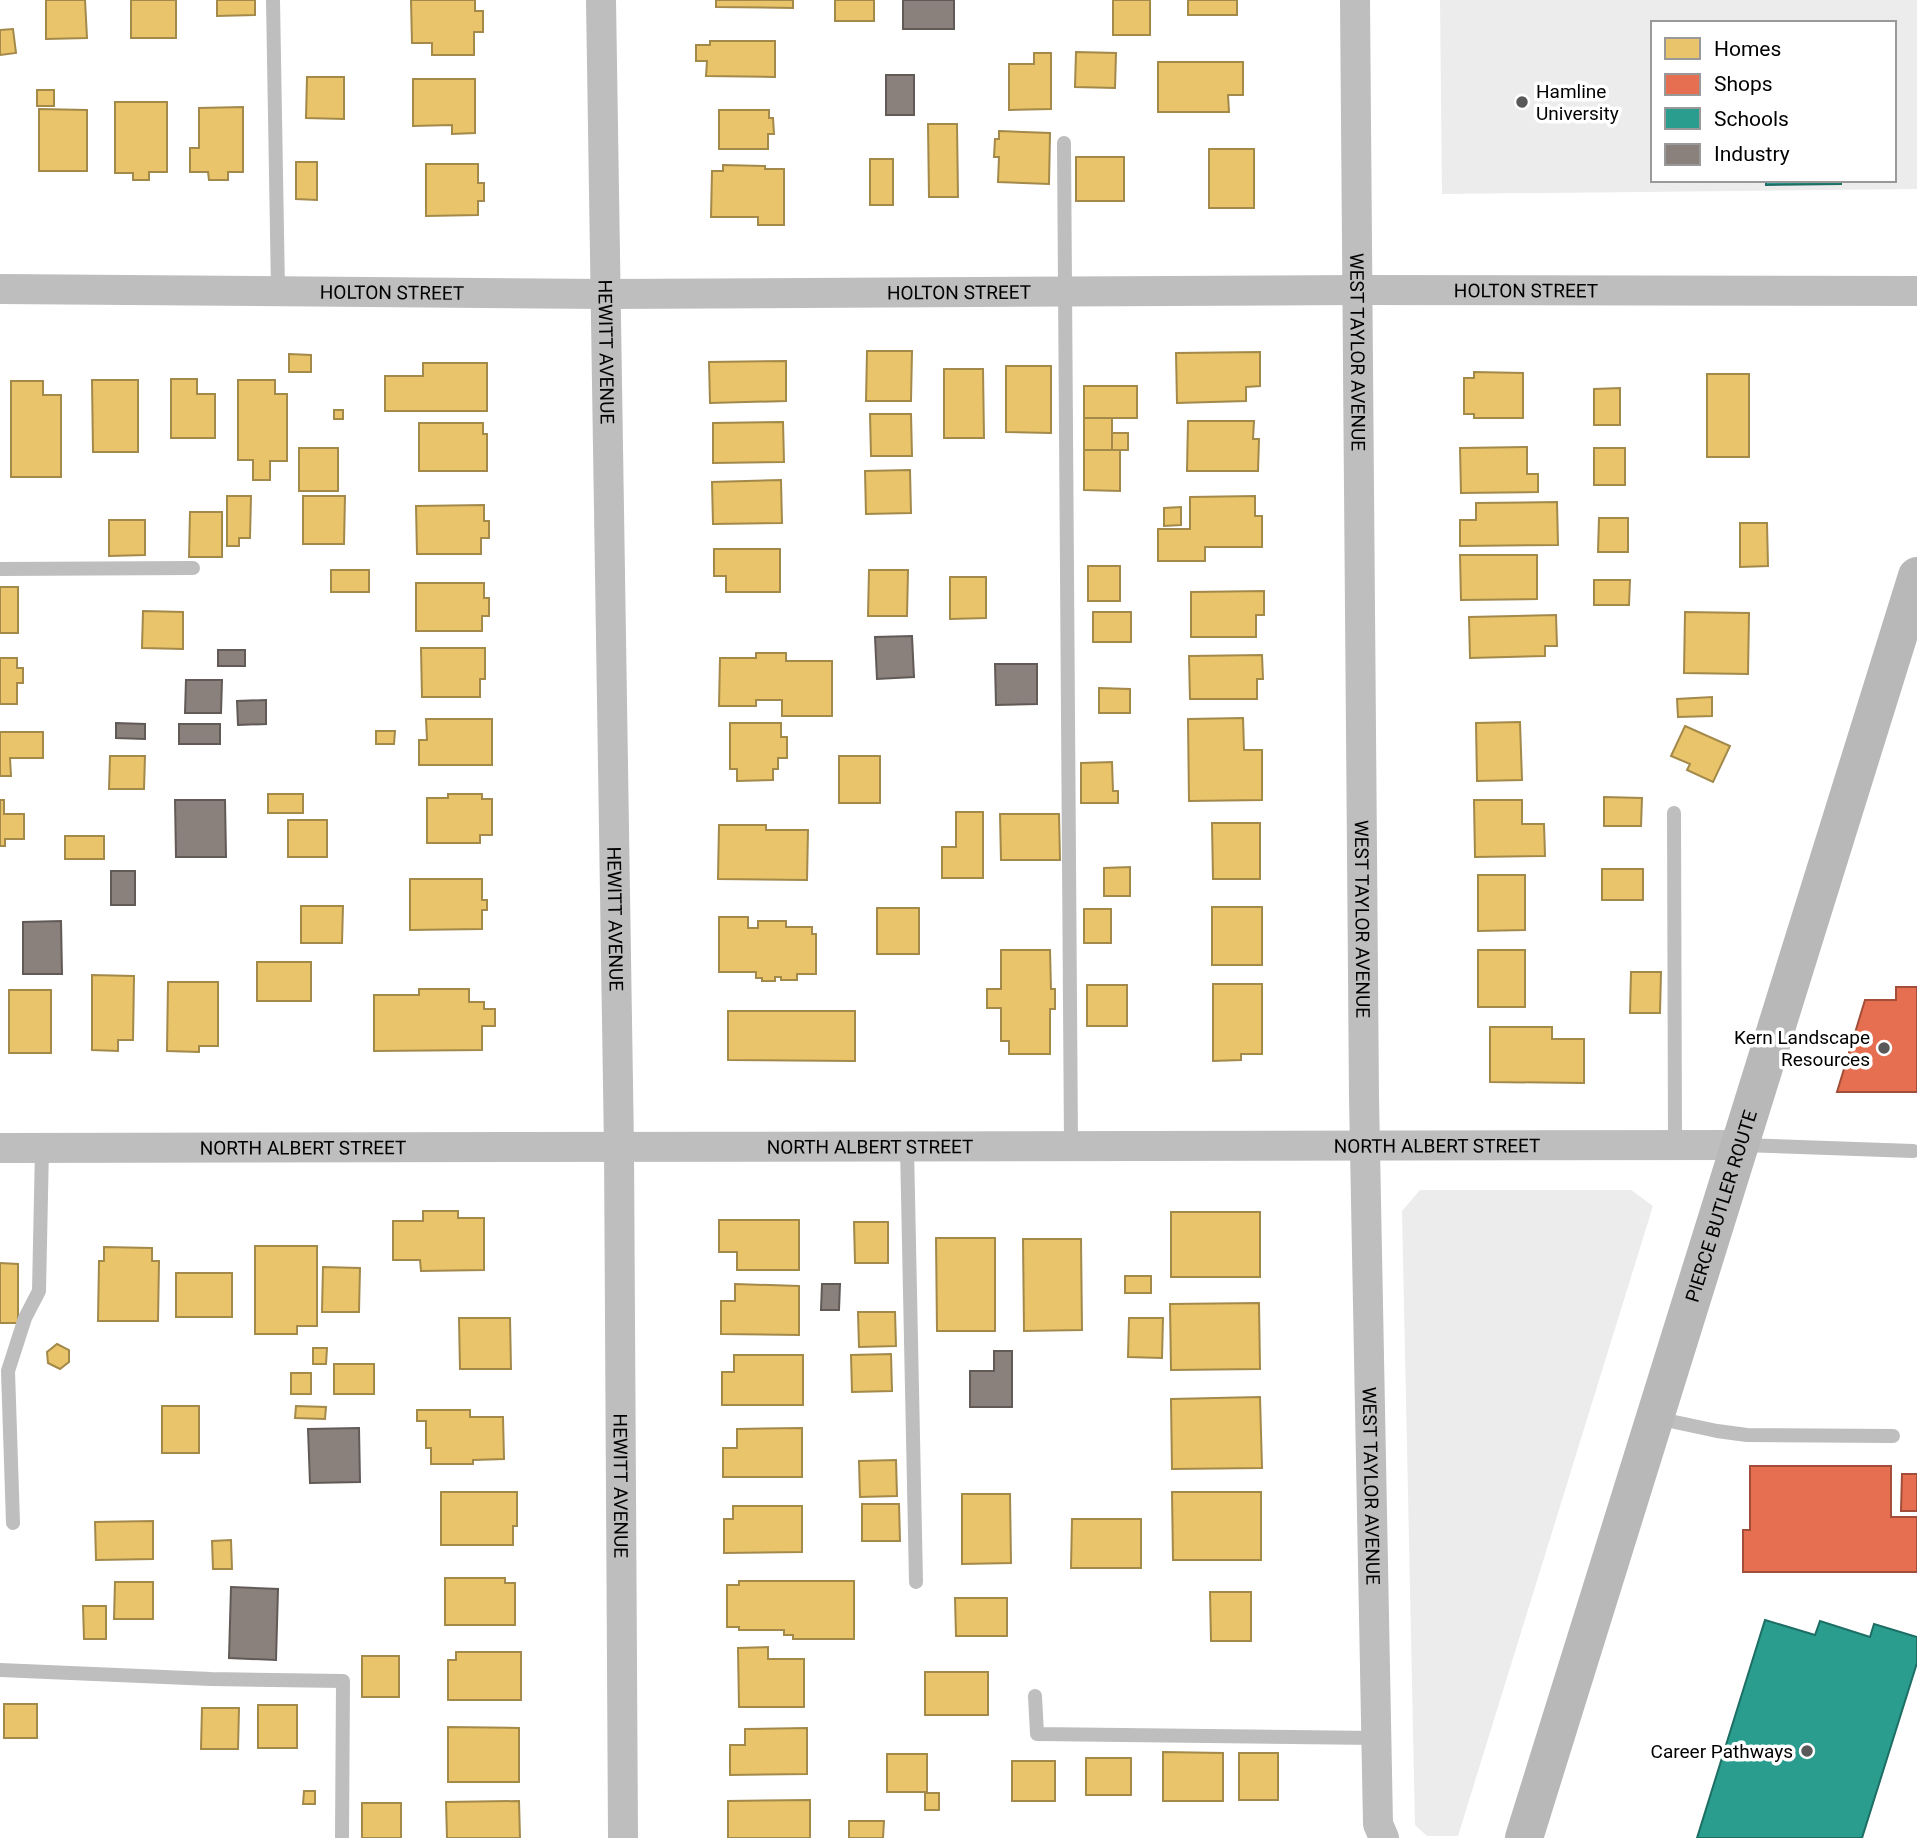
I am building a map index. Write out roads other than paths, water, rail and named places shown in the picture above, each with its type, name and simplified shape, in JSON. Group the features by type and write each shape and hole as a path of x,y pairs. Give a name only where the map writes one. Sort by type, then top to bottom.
{"main road":[{"name":"PIERCE BUTLER ROUTE","path":"1524,1838 1917,576"}],"street":[{"name":"HEWITT AVENUE","path":"601,0 619,1148 624,1838"},
{"name":"WEST TAYLOR AVENUE","path":"1355,0 1364,1144 1378,1824 1384,1838"},
{"name":"HOLTON STREET","path":"0,289 607,294 1357,290 1917,291"},
{"name":"NORTH ALBERT STREET","path":"0,1148 1740,1145"}],"lane":[{"path":"273,0 278,290"},
{"path":"1064,143 1071,1146"},
{"path":"0,569 193,568"},
{"path":"1674,813 1675,1146"},
{"path":"1740,1145 1913,1151"},
{"path":"907,1147 916,1583"},
{"path":"13,1523 8,1371 25,1318 39,1291 42,1148"},
{"path":"1655,1418 1717,1431 1747,1434 1892,1436"},
{"path":"0,1670 211,1679 343,1681 342,1838"},
{"path":"1035,1696 1037,1734 1376,1738"}],"place":[{"name":"Hamline University","path":"1522,102"},
{"name":"Kern Landscape Resources","path":"1884,1048"},
{"name":"Career Pathways","path":"1807,1751"}]}
